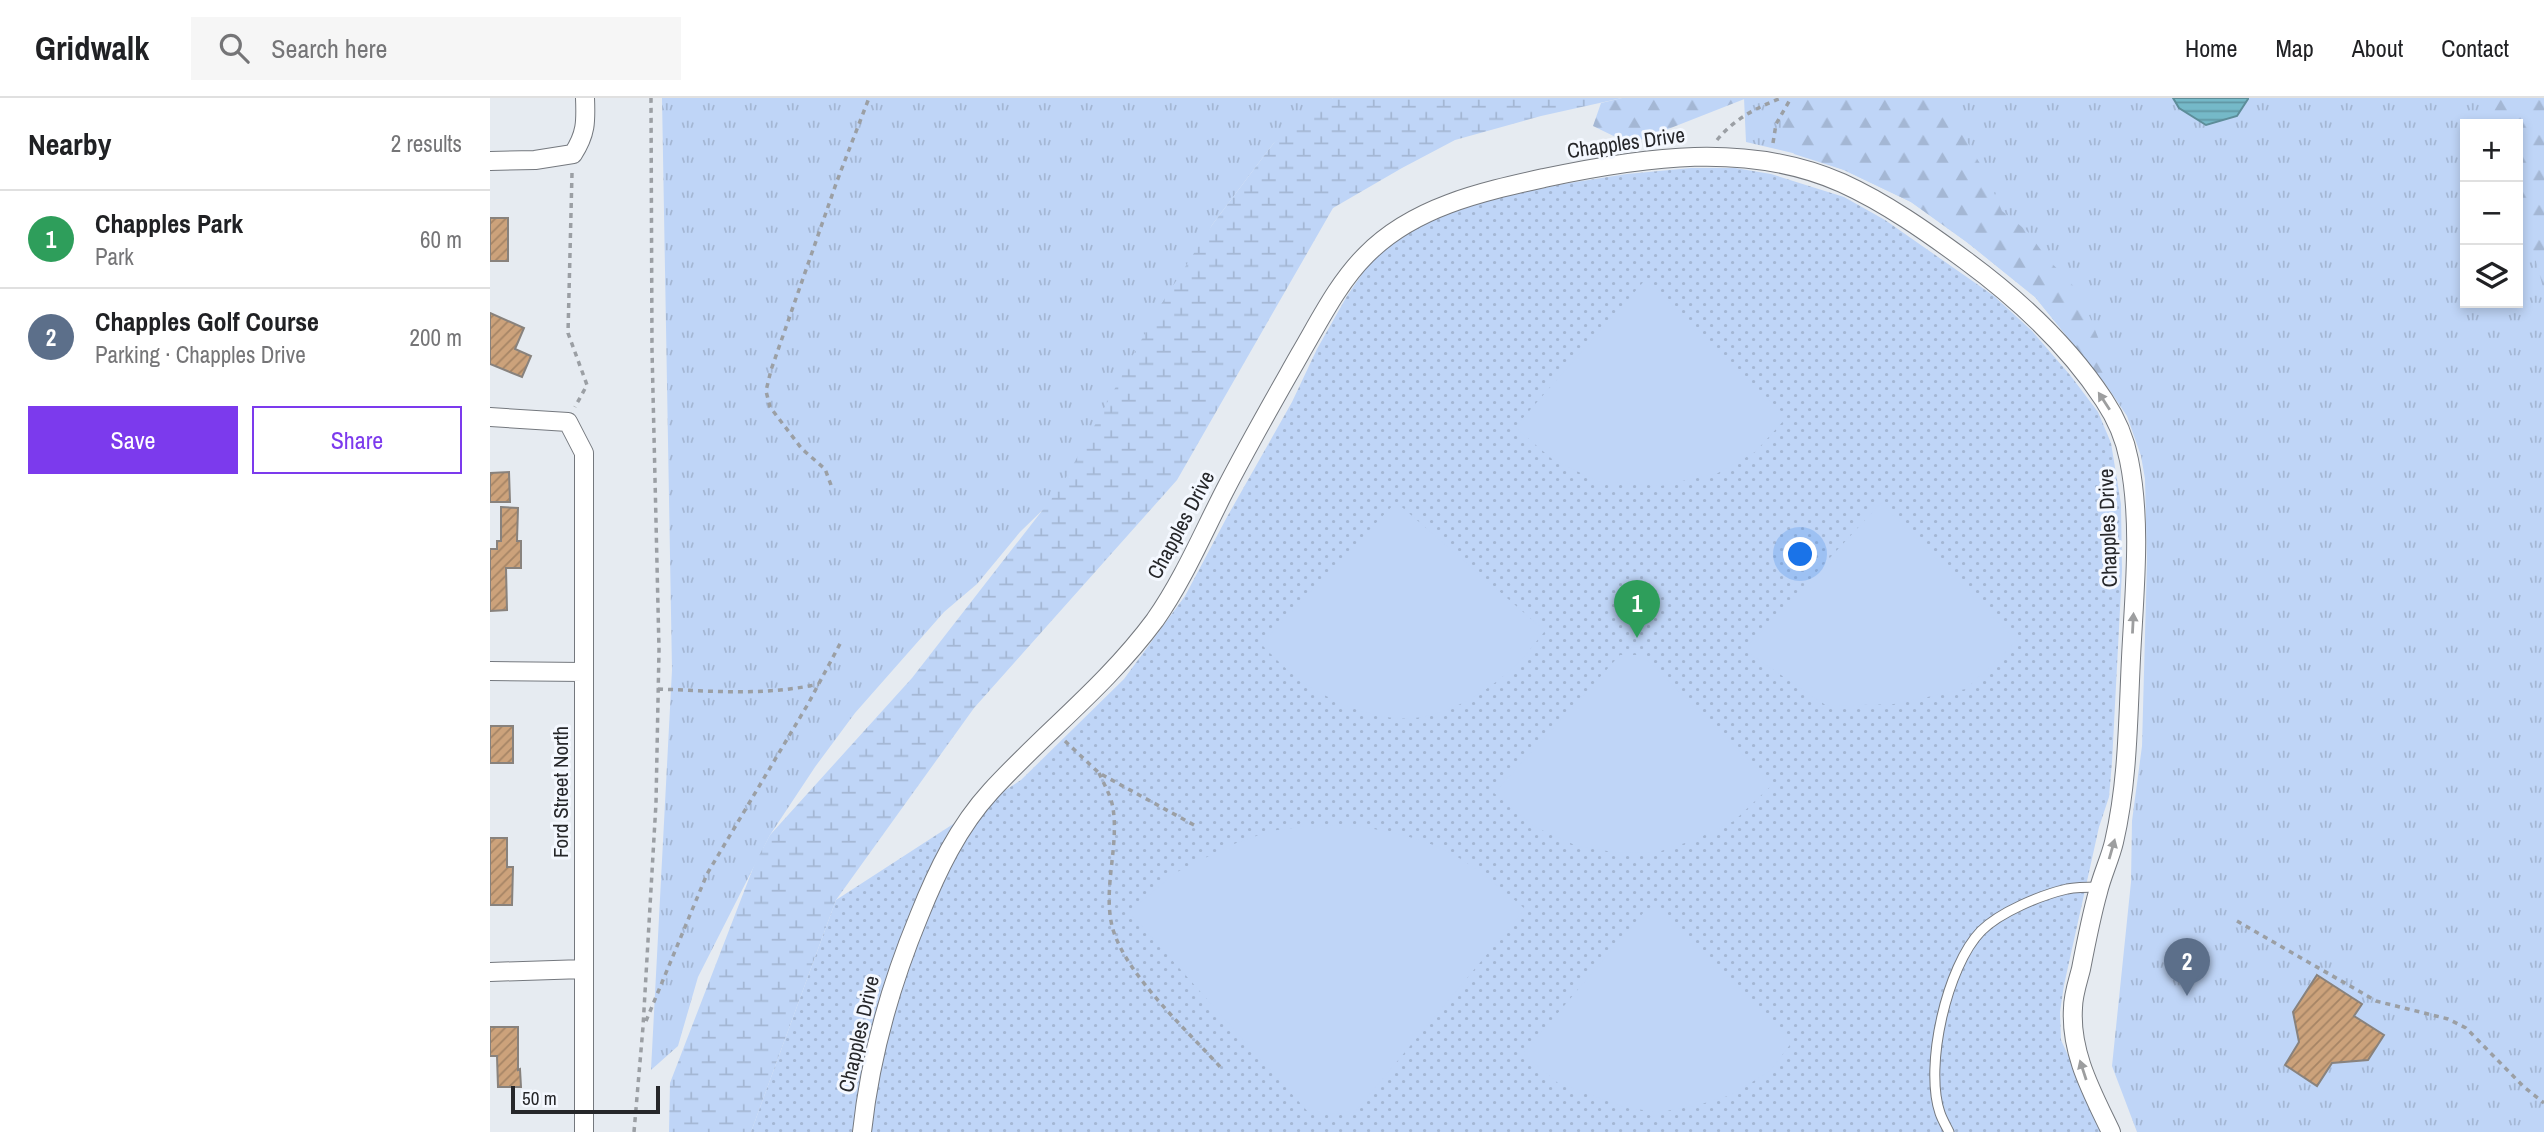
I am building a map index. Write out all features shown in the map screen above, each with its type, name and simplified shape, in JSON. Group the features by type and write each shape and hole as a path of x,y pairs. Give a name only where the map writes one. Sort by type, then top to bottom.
{"street":[{"path":"490,160 535,160 573,154 582,140 586,124 585,98"},
{"name":"Chapples Drive","path":"862,1132 884,1010 933,883 953,843 985,798 1101,684 1153,622 1181,578 1250,441 1326,310 1358,263 1385,236 1401,226 1450,204 1514,184 1647,159 1706,156 1741,158 1811,172 1842,183 1930,234 1982,272 2033,317 2084,373 2114,417 2126,446 2132,481 2135,550 2125,773 2114,844 2099,887 2073,1006 2075,1043 2082,1073 2111,1132"},
{"path":"490,417 568,422"},
{"name":"Ford Street North","path":"568,422 584,453 584,1132"},
{"path":"490,670 584,672"},
{"path":"490,972 584,969"}],"lane":[{"path":"1949,1132 1939,1112 1937,1043 1948,996 1967,952 1982,930 2042,896 2070,888 2099,887"}],"path":[{"path":"634,1132 656,803 658,689 651,98"},
{"path":"831,485 825,469 802,449 779,421 770,407 766,391 832,193 869,98"},
{"path":"1706,156 1731,124 1751,110 1781,98"},
{"path":"1771,163 1776,124 1791,98"},
{"path":"568,422 587,384 568,333 573,154"},
{"path":"643,1027 707,874 841,642"},
{"path":"658,689 754,693 819,684"},
{"path":"1053,730 1099,773 1195,825"},
{"path":"1099,773 1113,805 1115,837 1110,883 1112,926 1133,970 1223,1070"},
{"path":"2236,921 2376,1000 2448,1019 2466,1028 2544,1104"}],"green space":[{"path":"662,98 1333,98 1273,144 1212,225 1092,462 1020,532 977,584 944,612 855,713 815,767 770,835 698,977 678,1046 651,1070 672,670"},
{"path":"1333,98 1622,98 1541,116 1455,140 1333,208 1177,480 974,708 836,900 751,1132 669,1132 670,1083 755,863 770,835 912,678 1062,485 1160,306 1212,225 1273,144 1310,110"},
{"path":"1622,98 1747,98 1630,144 1593,126 1601,103"},
{"path":"1744,98 2544,98 2544,1132 2137,1132 2112,1066 2131,882 2132,821 2142,746 2147,561 2145,479 2141,456 2127,416 2104,382 2035,297 1968,243 1911,202 1844,170 1805,156 1746,142"},
{"path":"1777,98 1946,98 2002,211 2027,231 2046,257 2080,293 2106,357 2104,382 2035,297 1968,243 1911,202 1844,170 1794,154 1785,134"},
{"path":"2483,98 2544,98 2544,291 2523,213 2523,119 2491,119"},
{"path":"1691,168 1735,168 1771,174 1844,197 1885,220 1994,296 2032,331 2098,412 2111,443 2121,504 2122,571 2112,762 2109,797 2099,827 2060,1012 2061,1040 2103,1132 751,1132 836,900 1021,780 1124,679 1185,596 1292,402 1317,349 1347,296 1375,255 1396,238 1442,216 1492,199 1627,174"},
{"path":"1646,279 1787,417 1755,452 1718,473 1660,486 1597,481 1552,459 1515,427"},
{"path":"1396,502 1545,631 1518,663 1474,697 1443,711 1410,718 1368,713 1330,698 1296,677 1261,644"},
{"path":"1881,503 2017,641 1966,689 1894,704 1827,706 1744,650"},
{"path":"1620,655 1642,655 1773,784 1734,821 1694,840 1655,853 1613,852 1577,846 1535,827 1494,793"},
{"path":"1351,825 1405,836 1447,851 1483,874 1525,909 1353,1114 1309,1113 1129,912 1175,873 1231,845 1270,831 1308,826"},
{"path":"1644,912 1665,912 1792,1042 1770,1071 1731,1095 1695,1106 1659,1112 1627,1108 1558,1083 1523,1054"}],"shaded area":[{"path":"2173,98 2248,99 2237,116 2206,125 2179,108"}],"building":[{"path":"490,218 508,218 508,261 490,261"},
{"path":"490,313 524,328 515,349 531,356 522,377 490,364"},
{"path":"509,472 510,502 490,502 490,473"},
{"path":"501,507 518,508 517,541 521,541 521,568 506,568 507,610 490,611 490,549 497,549 497,541 501,541"},
{"path":"490,726 513,726 513,763 490,763"},
{"path":"490,838 507,838 507,867 513,867 512,905 490,905"},
{"path":"2317,975 2362,1004 2354,1016 2384,1035 2368,1060 2332,1063 2317,1086 2285,1065 2299,1042 2293,1012"},
{"path":"490,1027 518,1027 518,1070 520,1069 521,1087 498,1087 497,1056 490,1056"}],"place":[{"name":"Chapples Park","path":"1637,638"},
{"name":"Chapples Golf Course","path":"2187,996"}]}
